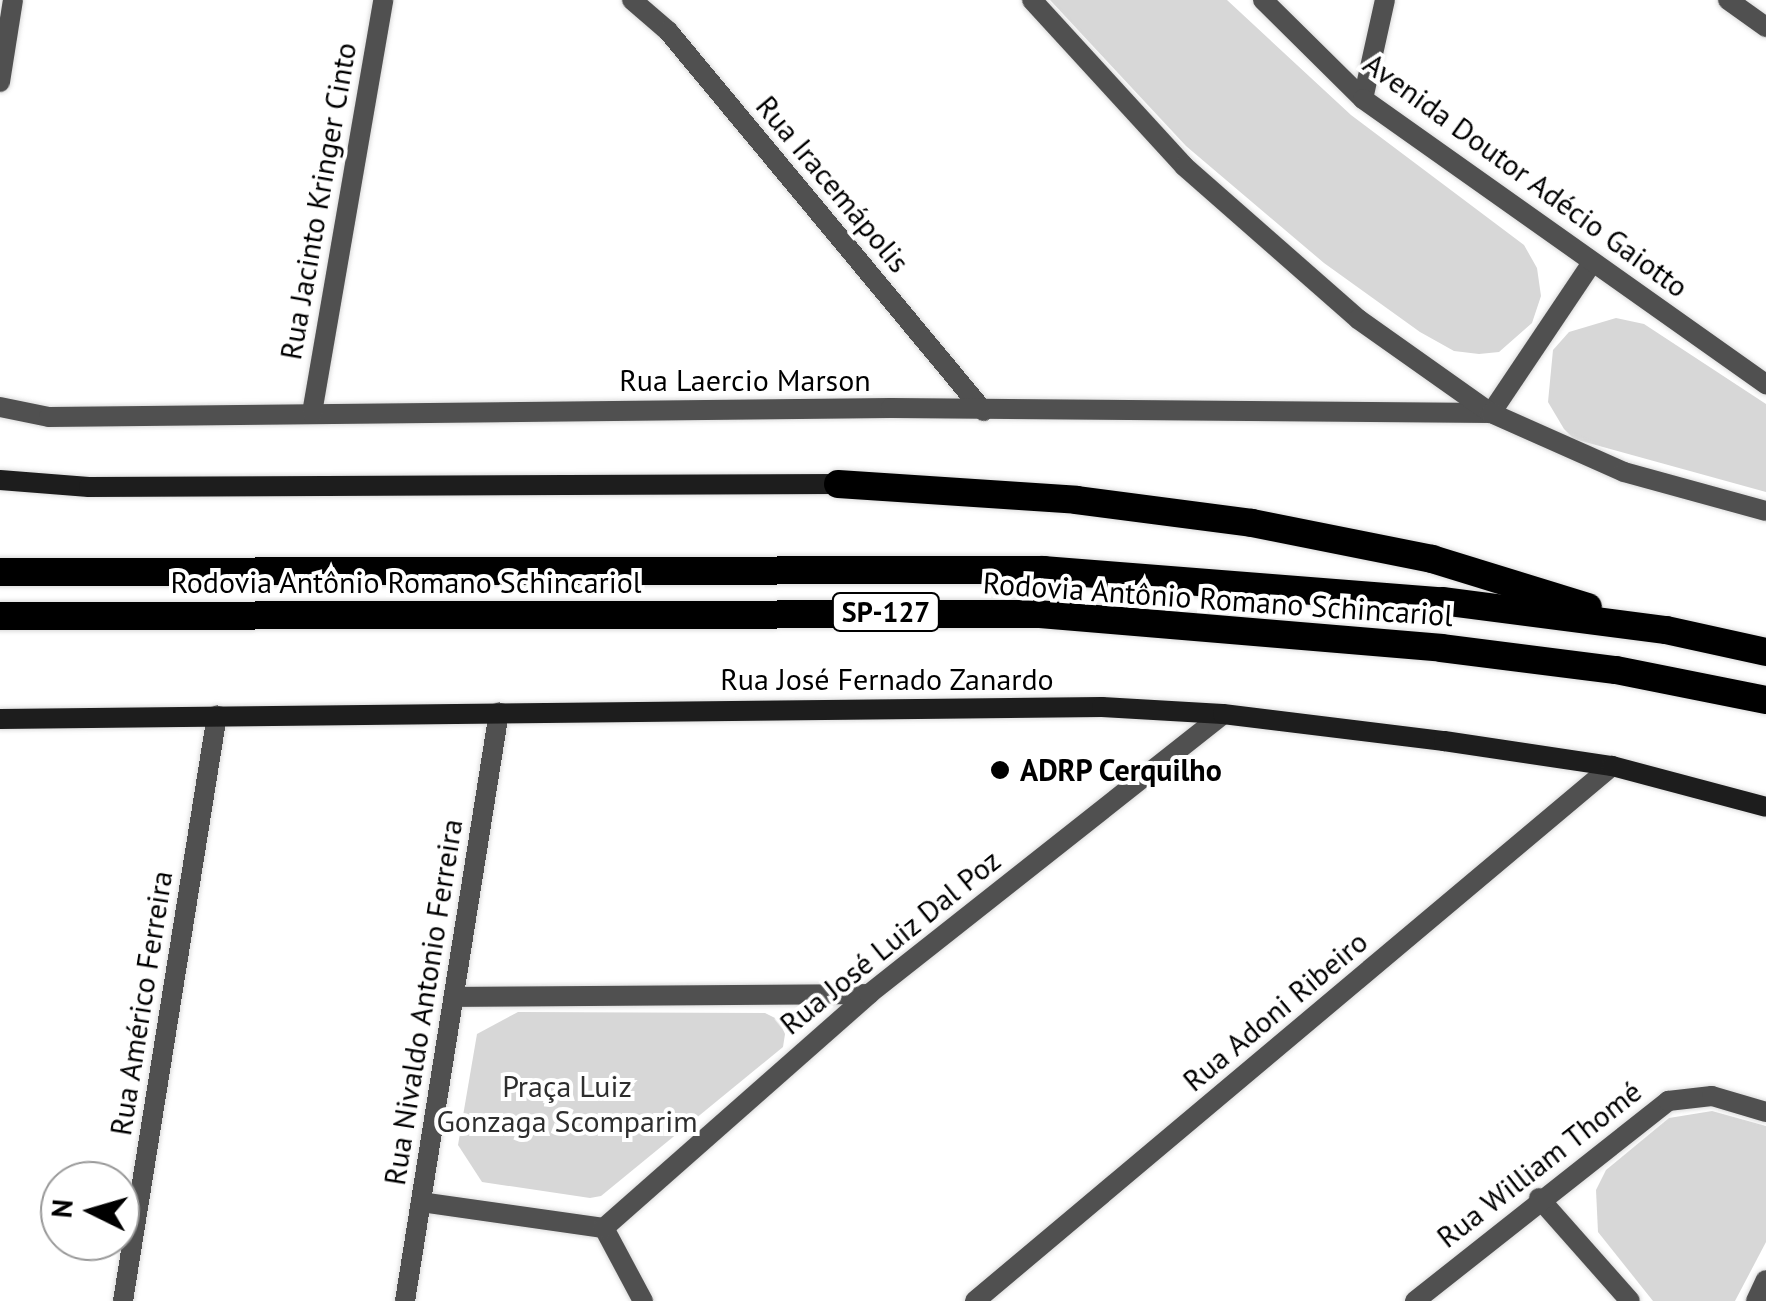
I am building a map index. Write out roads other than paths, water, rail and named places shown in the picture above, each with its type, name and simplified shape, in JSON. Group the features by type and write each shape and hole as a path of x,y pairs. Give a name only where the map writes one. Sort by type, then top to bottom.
{"highway":[{"path":"838,484 1076,500 1252,523 1432,559 1666,630"},
{"name":"Rodovia Antônio Romano Schincariol","path":"0,572 1044,570 1422,599 1666,630 1766,652"},
{"name":"Rodovia Antônio Romano Schincariol","path":"0,616 1038,614 1441,648 1616,670 1766,700"}],"main road":[{"path":"0,480 89,487 838,484"},
{"name":"Rua José Fernado Zanardo","path":"0,720 1102,707 1223,714 1612,766 1766,807"}],"street":[{"path":"0,82 12,0"},
{"name":"Rua Jacinto Kringer Cinto","path":"312,412 383,0"},
{"name":"Rua Iracemápolis","path":"632,0 668,31 983,412"},
{"path":"1032,0 1184,166 1358,319 1491,413 1624,472 1766,511"},
{"name":"Avenida Doutor Adécio Gaiotto","path":"1263,0 1363,99 1590,264 1766,384"},
{"path":"1363,99 1385,0"},
{"path":"1728,0 1766,26"},
{"path":"1491,413 1590,264"},
{"name":"Rua Laercio Marson","path":"0,407 49,417 312,412 1491,413"},
{"name":"Rua Nivaldo Antonio Ferreira","path":"406,1301 499,712"},
{"name":"Rua José Luiz Dal Poz","path":"604,1228 869,994 1223,714"},
{"name":"Rua Américo Ferreira","path":"124,1301 218,715"},
{"name":"Rua Adoni Ribeiro","path":"976,1301 1612,766"},
{"path":"454,997 869,994"},
{"name":"Rua William Thomé","path":"1414,1301 1539,1198 1668,1101 1712,1096 1766,1112"},
{"path":"1539,1198 1630,1301"},
{"path":"421,1202 604,1228 643,1301"},
{"path":"1756,1301 1766,1280"}],"place":[{"name":"ADRP Cerquilho","path":"1000,770"}],"park label":[{"name":"Praça Luiz Gonzaga Scomparim","path":"567,1103"}]}
